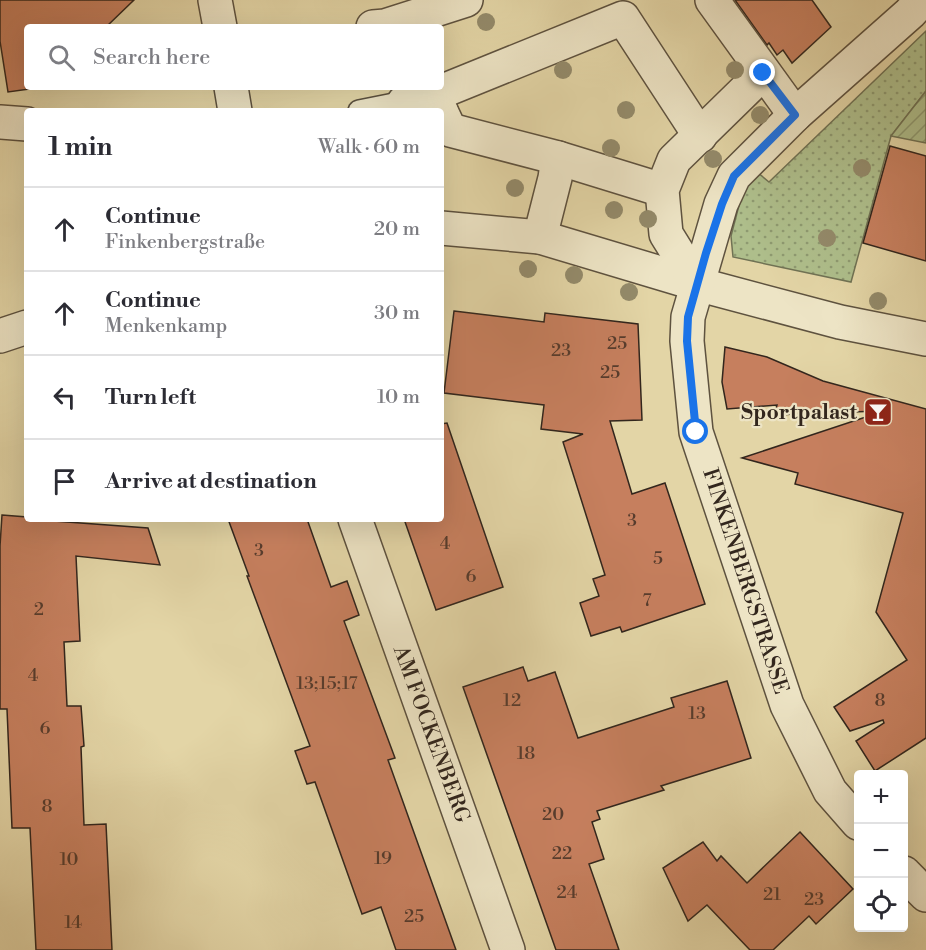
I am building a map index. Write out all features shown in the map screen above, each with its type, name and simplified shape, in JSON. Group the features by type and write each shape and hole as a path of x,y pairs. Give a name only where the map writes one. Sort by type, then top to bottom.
{"street":[{"path":"215,0 219,24"},
{"path":"391,24 466,0"},
{"path":"712,0 795,115"},
{"name":"FINKENBERGSTRASSE","path":"854,819 830,791 788,705 696,432 687,341 688,317 722,204 734,176 795,115 922,0"},
{"path":"430,105 623,18 700,136"},
{"path":"697,284 666,234 662,190 674,160 763,73"},
{"path":"232,90 234,108"},
{"path":"0,122 24,124"},
{"path":"444,122 450,130 558,158 662,190"},
{"path":"540,237 558,158"},
{"path":"444,228 540,237 697,284 840,321 926,339"},
{"path":"0,336 24,328"},
{"name":"AM FOCKENBERG","path":"356,522 508,950"},
{"path":"908,878 926,895"}],"lane":[{"path":"394,108 430,105"}],"green space":[{"path":"926,31 926,91 891,136 851,282 733,257 731,236 743,190 757,172 769,182"},
{"path":"926,91 926,143 891,136"}],"building":[{"path":"0,0 134,0 109,24 24,24 24,90 8,92 0,41"},
{"path":"735,0 812,0 831,27 792,63 783,50 777,55 769,43 767,45"},
{"path":"890,146 926,156 926,261 863,243"},
{"path":"454,311 544,322 545,313 638,324 642,420 610,421 632,494 665,483 705,604 622,632 620,627 591,636 580,603 599,596 593,579 605,575 563,442 583,434 541,429 544,405 444,393"},
{"path":"725,347 767,357 823,381 926,409 926,738 877,770 856,741 884,723 883,720 850,731 834,707 907,660 876,612 903,513 795,484 798,473 742,458 878,413 878,411 774,415 777,405 727,409 722,382"},
{"path":"447,423 503,587 436,610 405,522 444,522 444,424"},
{"path":"2,515 24,517 24,522 67,522 148,528 160,565 76,556 80,641 64,642 67,706 81,706 84,746 81,747 84,825 106,824 112,950 36,950 30,828 12,828 7,709 0,709"},
{"path":"229,522 308,522 331,587 347,581 359,615 344,621 395,758 388,760 456,950 396,950 381,907 362,914 315,782 307,784 295,751 310,746 247,576 249,576"},
{"path":"523,667 528,681 555,672 578,738 674,707 671,698 727,681 751,758 661,786 664,790 597,811 600,819 592,822 604,859 589,864 619,950 556,950 463,687"},
{"path":"800,832 853,889 816,924 809,916 773,950 750,950 707,905 688,921 663,868 703,842 717,861 721,856 747,883"}],"place":[{"name":"Sportpalast","path":"878,412"}],"route":[{"path":"696,432 687,341 688,317 706,253 734,176 795,115 763,73"}]}
